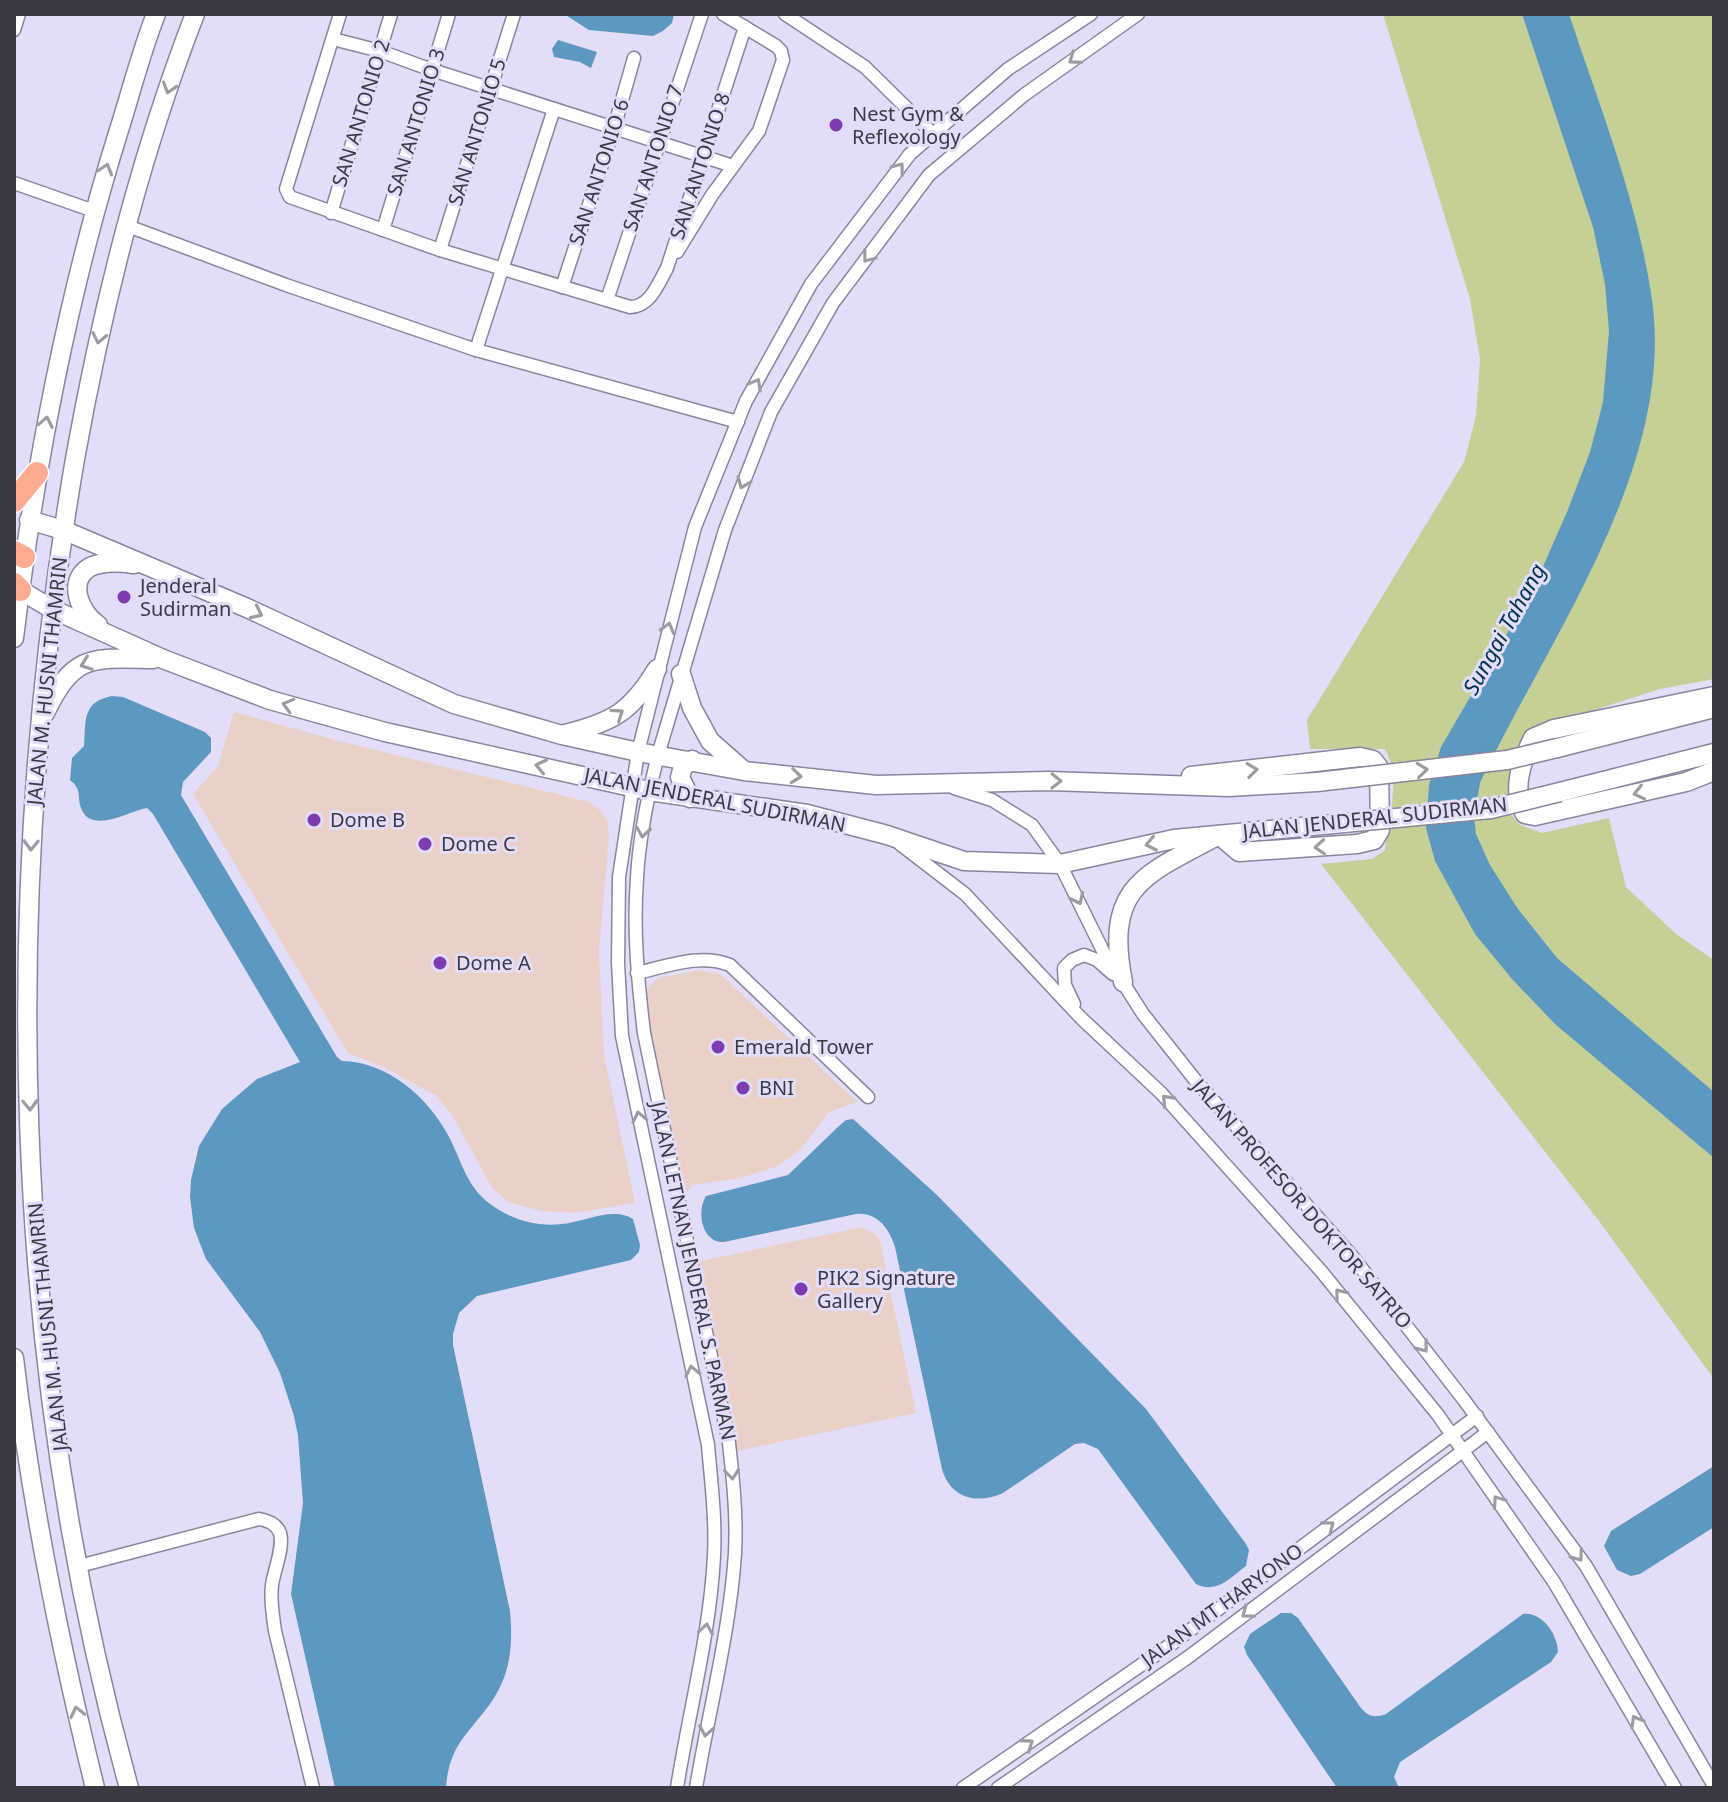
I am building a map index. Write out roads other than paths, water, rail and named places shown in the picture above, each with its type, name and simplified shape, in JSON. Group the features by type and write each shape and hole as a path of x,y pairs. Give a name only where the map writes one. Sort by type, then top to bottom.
{"highway":[{"path":"14,501 37,473"}],"street":[{"path":"14,30 19,14"},
{"name":"JALAN M. HUSNI THAMRIN","path":"14,638 19,554 29,520 68,313 94,211 156,14"},
{"name":"JALAN M. HUSNI THAMRIN","path":"129,1788 79,1566 54,1410 41,1287 33,1175 28,960 31,837 52,609 63,530 95,357 125,225 195,14"},
{"path":"340,14 286,189 290,197 440,250 607,300"},
{"name":"SAN ANTONIO 2","path":"331,213 391,14"},
{"name":"SAN ANTONIO 3","path":"383,230 449,14"},
{"name":"SAN ANTONIO 5","path":"440,250 514,14"},
{"path":"667,268 759,131 783,60 776,46 723,14"},
{"path":"785,14 865,67 933,134"},
{"path":"640,788 638,752 695,527 746,401 811,284 910,154 1008,69 1091,14"},
{"name":"JALAN LETNAN JENDERAL S. PARMAN","path":"677,1788 707,1624 714,1554 713,1497 708,1445 622,1036 618,963 619,877 640,788 658,755 725,530 771,412 833,303 929,175 1024,95 1138,14"},
{"name":"SAN ANTONIO 7","path":"607,300 701,15"},
{"name":"SAN ANTONIO 8","path":"607,300 639,307 647,301 667,268 745,27"},
{"path":"333,39 380,51 733,166"},
{"name":"SAN ANTONIO 6","path":"562,287 634,58"},
{"path":"476,350 554,109"},
{"path":"14,183 94,211"},
{"path":"125,225 286,285 476,350 738,422"},
{"name":"JALAN JENDERAL SUDIRMAN","path":"29,520 63,530 247,608 454,704 562,735 744,771 876,785 1091,782 1229,787 1317,782 1507,760 1714,708"},
{"path":"124,642 92,621 79,600 78,582 86,570 101,564 147,565"},
{"name":"JALAN JENDERAL SUDIRMAN","path":"17,587 52,609 124,642 270,700 385,732 640,788 807,814 887,835 964,861 1060,864 1174,839 1491,809 1714,753"},
{"path":"39,726 60,685 78,666 102,659 163,659"},
{"path":"562,735 592,728 620,715 643,693 657,669"},
{"path":"681,674 692,708 710,741 744,771"},
{"path":"1714,696 1554,729 1533,738 1519,777 1517,802 1525,814 1535,816 1686,782 1714,771"},
{"path":"1091,782 1212,775 1360,757 1373,760 1379,768 1380,830 1374,840 1357,844 1239,852 1219,835 1152,871 1135,886 1123,904 1116,951 1123,982"},
{"path":"690,798 680,777 683,767 692,760"},
{"name":"JALAN PROFESOR DOKTOR SATRIO","path":"939,783 992,800 1032,825 1060,864 1104,953 1143,1014 1196,1081 1352,1256 1477,1416 1586,1566 1714,1786"},
{"name":"JALAN LETNAN JENDERAL S. PARMAN","path":"640,788 637,973 644,1033 729,1443 735,1496 735,1552 729,1598 696,1788"},
{"name":"JALAN PROFESOR DOKTOR SATRIO","path":"887,835 965,894 1081,1018 1161,1093 1311,1259 1452,1435 1554,1582 1675,1788"},
{"path":"1081,1018 1065,985 1064,968 1072,960 1084,955 1097,960 1123,982"},
{"path":"637,973 700,959 730,965 868,1097"},
{"name":"JALAN M. HUSNI THAMRIN","path":"14,1358 28,1465 48,1578 95,1788"},
{"name":"JALAN MT HARYONO","path":"963,1788 1173,1643 1477,1416"},
{"name":"JALAN MT HARYONO","path":"998,1788 1187,1658 1488,1432"},
{"path":"79,1566 259,1519 277,1527 281,1537 271,1605 313,1788"}],"water":[{"path":"564,14 674,14 672,23 653,36 589,30"},
{"path":"1522,14 1569,14 1616,152 1636,222 1651,293 1655,357 1646,421 1627,484 1602,547 1572,609 1480,783 1474,817 1476,834 1490,865 1518,909 1557,958 1714,1092 1714,1158 1555,1024 1512,979 1475,934 1435,861 1426,828 1429,785 1441,747 1534,587 1590,452 1603,402 1609,331 1605,284 1593,227"},
{"path":"558,40 597,52 591,68 580,62 554,57 552,49"},
{"path":"112,696 123,697 205,732 211,738 211,752 183,782 181,795 337,1057 390,1075 417,1095 448,1135 477,1191 501,1211 517,1219 553,1225 608,1214 633,1219 640,1245 639,1252 631,1260 477,1296 459,1313 453,1345 510,1611 511,1635 503,1680 492,1701 456,1750 446,1788 335,1788 291,1594 303,1503 294,1416 280,1373 260,1332 206,1259 194,1228 190,1197 199,1146 222,1109 257,1079 300,1062 153,814 147,808 102,821 86,816 81,808 78,790 70,780 72,758 84,746 90,708"},
{"path":"853,1119 937,1195 1146,1409 1246,1544 1249,1550 1246,1566 1217,1586 1196,1584 1098,1449 1084,1443 1075,1444 993,1497 974,1498 951,1487 942,1469 895,1247 886,1228 876,1219 856,1214 724,1242 716,1241 706,1232 702,1210 706,1196 788,1175 839,1126"},
{"path":"1714,1466 1714,1527 1640,1574 1631,1576 1617,1570 1604,1546 1611,1531"},
{"path":"1281,1613 1291,1613 1298,1618 1361,1708 1372,1716 1386,1714 1523,1614 1536,1616 1548,1626 1558,1652 1551,1662 1400,1762 1394,1777 1399,1788 1337,1788 1244,1647 1250,1634"}],"place":[{"name":"Nest Gym & Reflexology","path":"836,125"},
{"name":"Jenderal Sudirman","path":"124,597"},
{"name":"Dome B","path":"314,820"},
{"name":"Dome C","path":"425,844"},
{"name":"Dome A","path":"440,963"},
{"name":"Emerald Tower","path":"718,1047"},
{"name":"BNI","path":"743,1088"},
{"name":"PIK2 Signature Gallery","path":"801,1289"}],"water label":[{"name":"Sungai Tahang","path":"1504,629"}]}
